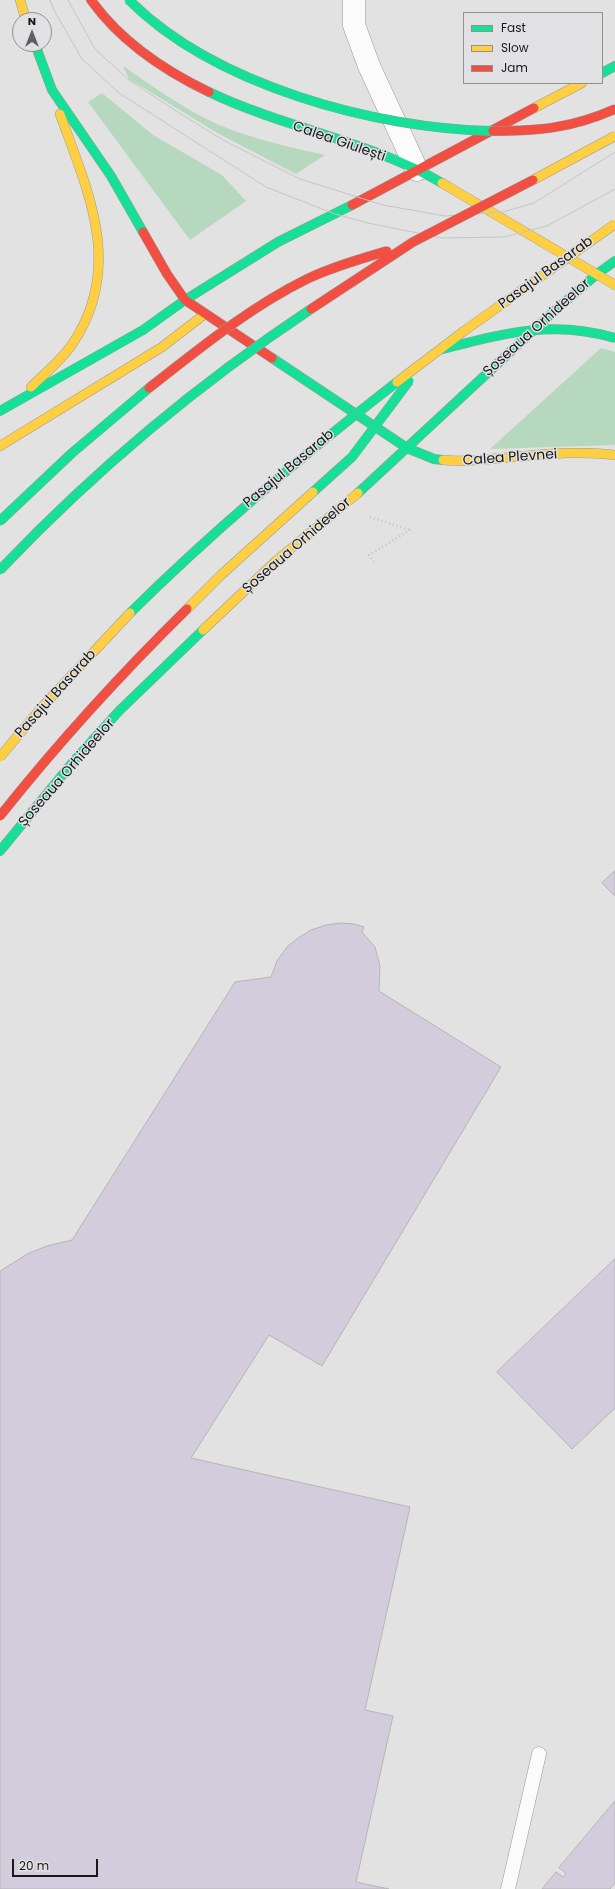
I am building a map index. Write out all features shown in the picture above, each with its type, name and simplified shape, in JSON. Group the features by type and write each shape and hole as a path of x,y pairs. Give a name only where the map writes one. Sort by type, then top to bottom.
{"main road":[{"path":"20,0 24,12"},
{"name":"Calea Giulești","path":"91,0 99,13 121,36 147,56 185,81 240,107 417,170 597,274"},
{"path":"129,0 167,32 210,58 251,78 295,95 350,112 452,130 489,132 535,130 565,126 594,119 615,109"},
{"path":"15,404 73,343 93,308 98,290 100,272 99,243 94,213 38,52"},
{"path":"603,72 615,66"},
{"path":"0,412 143,330 185,300 278,242 360,202 417,170 580,84"},
{"path":"52,90 111,176 167,274 185,300 407,448"},
{"path":"0,570 72,497 134,442 190,395 291,323 411,243 441,226 566,164 615,136"},
{"name":"Pasajul Basarab","path":"0,757 66,680 113,630 220,527 309,451 425,360 615,224"},
{"path":"0,521 41,480 106,422 173,368 250,312 297,284 346,263 411,243"},
{"name":"Șoseaua Orhideelor","path":"0,851 73,762 162,668 277,560 343,507 597,274 615,261"},
{"path":"597,274 615,285"},
{"path":"0,446 162,347 205,314"},
{"path":"439,350 484,338 540,329 575,328 615,338"},
{"path":"0,816 64,740 152,643 221,575 352,457 425,360"},
{"name":"Calea Plevnei","path":"407,448 434,459 460,462 548,454 601,453 615,455"}],"street":[{"path":"354,0 354,25 369,66 417,170"}],"lane":[{"path":"508,1889 539,1754"}],"path":[{"path":"343,507 410,530 369,555 374,562"}],"green space":[{"path":"123,66 182,105 219,125 258,139 325,155 296,174 219,134 129,79"},
{"path":"102,93 153,135 222,175 246,201 190,240 88,102"},
{"path":"601,348 615,352 615,445 490,449"}],"building":[{"path":"615,871 615,896 602,883"},
{"path":"341,923 354,924 364,927 362,932 375,947 380,966 379,991 501,1067 322,1366 269,1335 191,1458 410,1507 365,1710 393,1716 356,1882 389,1889 0,1889 0,1271 29,1253 47,1246 72,1240 235,982 271,977 277,961 287,947 298,938 311,930 326,925"},
{"path":"615,1259 615,1408 572,1449 497,1372"},
{"path":"615,1801 615,1883 610,1889 542,1889 556,1872 563,1877 566,1873 559,1868"}],"tram line":[{"path":"50,0 55,12 82,59 119,93 266,187 335,214 368,223 442,238 504,237 547,226 615,189"},
{"path":"68,0 95,49 129,80 173,109 223,140 300,179 383,205 445,216 503,212 534,203 615,152"}],"traffic: fast":[{"path":"129,0 164,30 205,56 250,78 299,97 348,111 398,122 447,128 493,131"},
{"path":"38,52 52,90 111,176 143,232"},
{"path":"603,72 615,66"},
{"path":"209,92 267,116 386,156 442,183"},
{"path":"0,411 143,330 185,300 278,242 352,205"},
{"path":"358,493 550,315 597,274 615,261"},
{"path":"0,570 72,498 148,430 228,368 311,309"},
{"path":"439,350 505,334 548,329 592,332 615,338"},
{"path":"272,358 407,448 434,459 443,460"},
{"path":"313,492 352,457 409,381"},
{"path":"130,613 194,552 260,493 397,382"},
{"path":"0,521 72,453 149,388"},
{"path":"0,851 73,762 119,711 203,630"}],"traffic: slow":[{"path":"20,0 24,12"},
{"path":"534,108 580,84"},
{"path":"31,387 59,361 73,343 88,314 96,286 99,257 96,229 90,200 60,114"},
{"path":"533,180 615,136"},
{"path":"442,183 615,285"},
{"path":"397,382 464,331 615,224"},
{"path":"0,446 162,347 205,314"},
{"path":"443,460 458,461 573,453 615,455"},
{"path":"187,609 221,575 313,492"},
{"path":"203,630 277,560 358,493"},
{"path":"0,757 42,707 130,613"}],"traffic: jam":[{"path":"91,0 116,29 144,54 175,74 209,92"},
{"path":"352,205 534,108"},
{"path":"493,131 555,127 584,120 615,109"},
{"path":"311,309 413,242 533,180"},
{"path":"143,232 167,274 185,300 272,358"},
{"path":"149,388 225,329 265,302 307,279 326,271 387,251"},
{"path":"0,816 44,762 90,710 138,658 187,609"}]}
